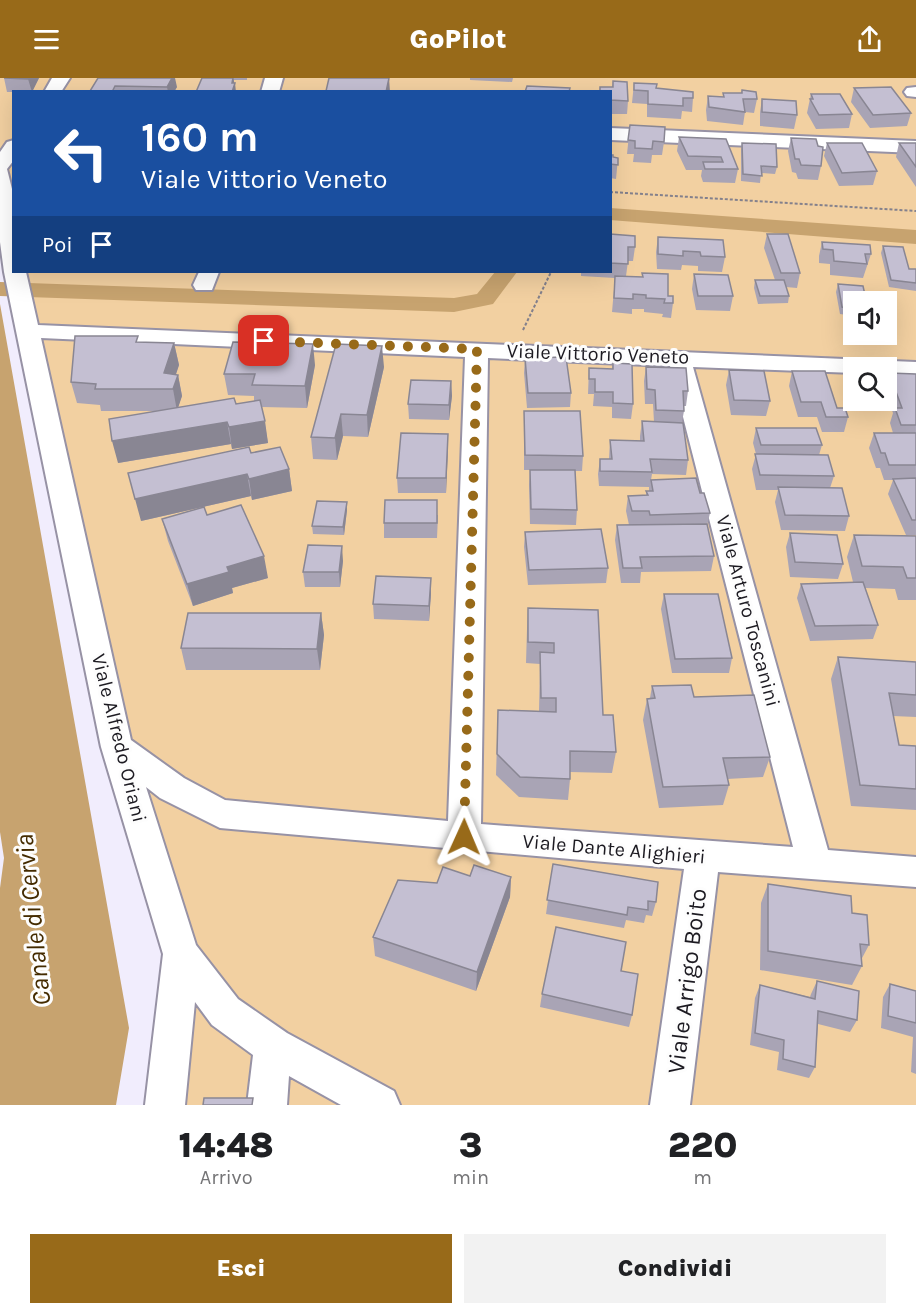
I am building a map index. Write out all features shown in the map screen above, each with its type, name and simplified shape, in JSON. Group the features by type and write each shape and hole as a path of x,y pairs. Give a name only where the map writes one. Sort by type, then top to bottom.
{"street":[{"path":"612,134 916,147"},
{"path":"0,165 12,149"},
{"name":"Viale Alfredo Oriani","path":"5,184 12,251"},
{"name":"Viale Alfredo Oriani","path":"15,273 117,747 182,954 225,1012 273,1046 380,1105"},
{"name":"Viale Vittorio Veneto","path":"26,318 477,349 916,369"},
{"path":"464,837 477,349"},
{"name":"Viale Arturo Toscanini","path":"680,357 816,865"},
{"name":"Viale Dante Alighieri","path":"117,747 172,788 220,814 464,837 916,872"},
{"name":"Viale Arrigo Boito","path":"670,1105 703,856"},
{"path":"165,1105 182,954"},
{"path":"267,1105 273,1046"}],"path":[{"path":"612,192 916,211"},
{"path":"516,351 551,273"}],"shaded area":[{"path":"0,78 916,78 916,1105 177,1105 181,954 25,273 612,273 612,90 12,90 12,216 0,162"}],"water":[{"name":"Canale di Cervia","path":"0,304 129,1028 116,1105 0,1105 0,888 4,858 0,832"}],"building":[{"path":"98,78 172,78 167,87 115,86 113,90 91,90"},
{"path":"202,78 233,78 232,83 235,83 233,90 197,90"},
{"path":"329,78 389,78 386,90 326,90"},
{"path":"613,81 627,82 628,101 612,100 612,90 600,90 600,87 613,87"},
{"path":"634,83 657,84 656,88 693,92 693,98 683,98 683,106 648,104 648,91 634,90"},
{"path":"527,86 570,88 570,90 526,90"},
{"path":"891,87 911,113 873,115 854,88"},
{"path":"742,90 756,92 757,99 743,99 745,112 709,107 708,96 724,97 723,93 742,93"},
{"path":"811,94 840,94 852,114 819,115 810,99 813,99"},
{"path":"762,99 796,101 797,115 762,112"},
{"path":"630,125 665,127 664,142 653,141 652,149 635,148 635,141 628,140"},
{"path":"679,137 726,139 738,169 705,169 703,162 723,162 721,157 688,156"},
{"path":"791,138 816,139 818,146 823,147 821,166 801,165 799,159 795,159"},
{"path":"742,143 776,144 777,167 761,166 762,176 743,174"},
{"path":"827,143 862,143 877,171 842,173"},
{"path":"899,143 916,143 916,167"},
{"path":"612,155 618,158 618,165 612,164"},
{"path":"612,234 635,236 635,247 628,247 628,264 612,263"},
{"path":"767,234 788,234 800,273 781,273"},
{"path":"658,237 723,240 725,257 701,256 700,252 683,251 683,256 658,254"},
{"path":"822,242 870,245 871,254 865,254 867,264 834,261 833,250 823,249"},
{"path":"883,246 903,247 909,269 916,269 916,283 891,280"},
{"path":"642,273 668,274 668,296 673,296 673,303 664,303 665,299 646,298 646,295 633,294 633,299 614,298 615,276 643,277"},
{"path":"694,274 728,275 733,296 698,296"},
{"path":"755,280 784,280 789,296 760,296"},
{"path":"838,284 863,286 864,291 843,291 842,307"},
{"path":"75,336 138,336 136,342 174,343 164,373 178,375 173,389 95,389 96,384 71,382"},
{"path":"233,342 313,344 305,386 252,385 255,374 224,374"},
{"path":"336,344 382,346 367,415 341,414 335,438 311,437"},
{"path":"566,357 571,393 528,393 525,358"},
{"path":"613,363 632,364 633,404 613,403 613,392 595,392 595,379 589,379 589,368 613,369"},
{"path":"646,367 686,368 688,391 683,391 684,411 656,410 655,390 647,389"},
{"path":"729,370 764,371 770,401 734,400"},
{"path":"792,371 825,371 837,408 843,408 848,417 826,417 821,402 801,402"},
{"path":"897,373 916,374 916,425 901,425 896,411 897,408 902,408 897,395"},
{"path":"411,380 451,381 449,405 408,404"},
{"path":"234,398 236,404 260,400 265,421 229,427 227,422 112,441 109,419"},
{"path":"524,411 580,411 583,456 525,455"},
{"path":"642,421 683,423 688,460 650,459 652,472 600,471 600,459 612,459 610,440 644,441"},
{"path":"756,428 816,428 822,445 761,445"},
{"path":"401,433 448,434 446,478 397,478"},
{"path":"874,433 916,433 916,465 889,465 885,453 881,453"},
{"path":"249,447 251,453 280,447 289,469 249,479 247,474 135,499 128,473"},
{"path":"755,454 828,455 834,476 760,475"},
{"path":"530,470 575,470 577,510 531,509"},
{"path":"696,478 700,493 704,493 710,513 650,515 649,511 632,511 628,496 648,495 646,491 653,491 651,480"},
{"path":"916,478 916,520 912,520 893,479"},
{"path":"778,487 842,488 849,516 785,515"},
{"path":"385,500 437,500 437,523 384,523"},
{"path":"317,501 347,502 343,527 312,526"},
{"path":"241,505 264,556 227,567 229,572 187,584 162,519 204,507 207,515"},
{"path":"707,524 714,556 640,557 642,568 623,568 617,525"},
{"path":"601,529 608,568 529,570 525,532"},
{"path":"790,533 837,535 843,564 795,562"},
{"path":"854,535 916,536 916,578 907,578 903,567 862,566"},
{"path":"308,545 342,546 339,572 303,572"},
{"path":"376,576 431,578 429,606 373,604"},
{"path":"863,582 878,625 815,626 801,584"},
{"path":"664,594 718,594 732,658 675,659"},
{"path":"528,608 598,610 603,715 613,715 616,752 570,751 570,779 520,777 497,754 498,710 556,712 556,698 541,698 540,652 554,653 554,643 528,642"},
{"path":"188,613 321,613 317,649 181,648"},
{"path":"838,657 916,662 916,695 889,693 899,745 916,746 916,789 860,785"},
{"path":"691,685 694,697 754,695 770,757 723,758 729,785 663,787 647,699 655,698 652,686"},
{"path":"553,864 658,882 656,902 648,901 648,910 628,907 627,915 547,900"},
{"path":"474,865 511,877 477,972 373,937 398,880 437,883 443,867 470,876"},
{"path":"768,884 851,896 852,913 867,915 869,945 860,944 862,966 768,951"},
{"path":"556,927 626,942 621,971 638,974 632,1015 542,994"},
{"path":"817,981 859,991 857,1020 818,1011 815,1067 783,1059 784,1040 755,1033 760,985 815,999"},
{"path":"890,984 916,991 916,1023 888,1016"},
{"path":"204,1098 253,1098 252,1105 203,1105"}],"waterway":[{"path":"612,214 916,237"},
{"path":"0,289 454,305 485,299 505,273"}],"route":[{"path":"264,341 477,349 464,837"}]}
